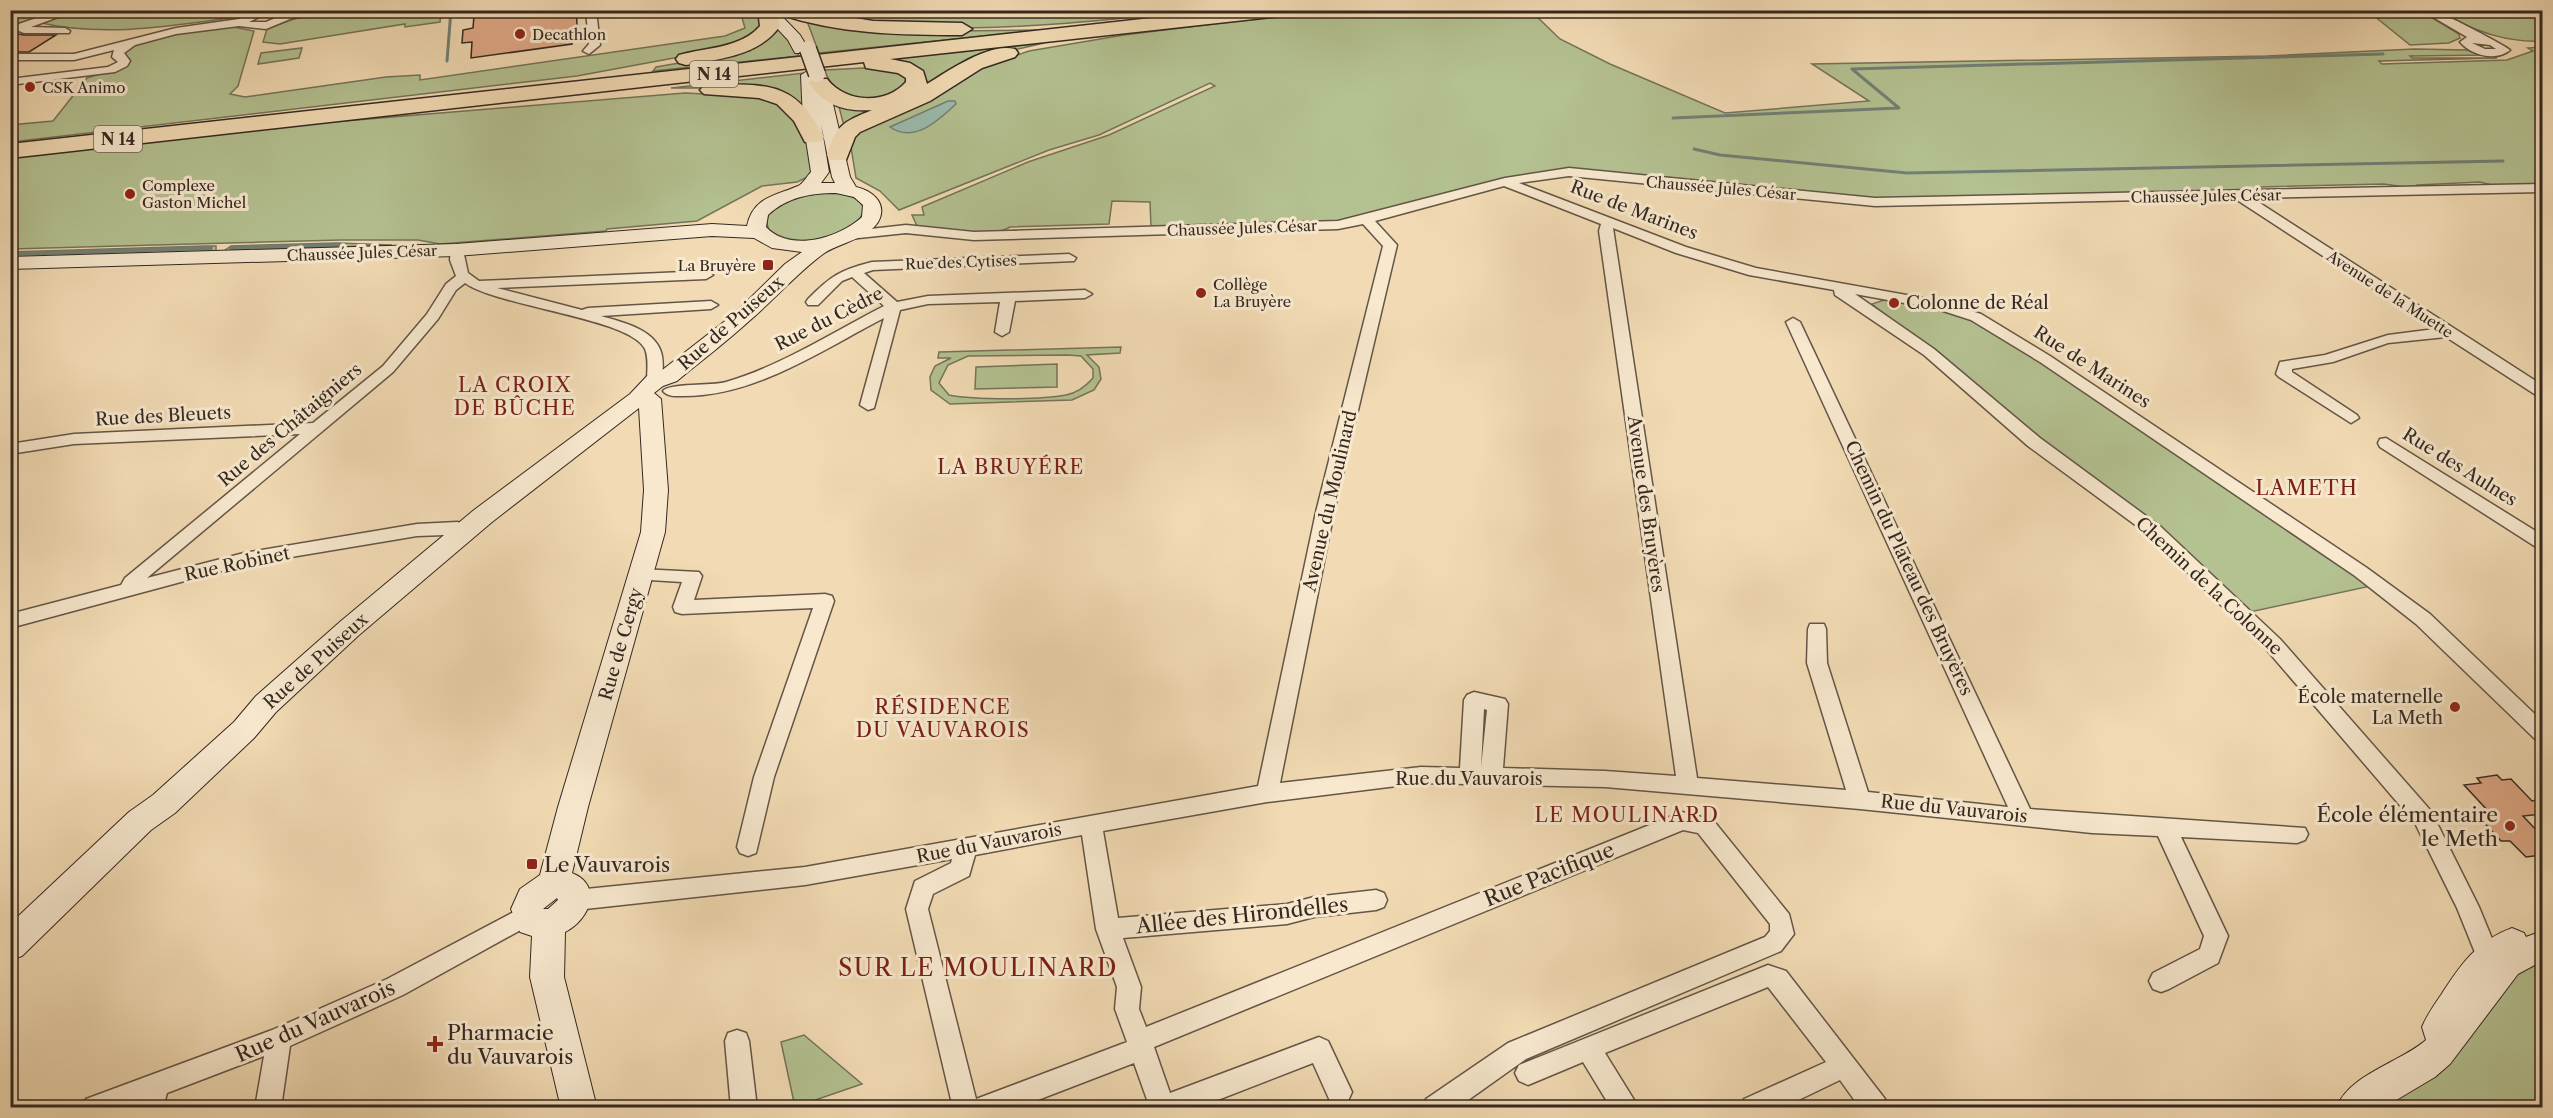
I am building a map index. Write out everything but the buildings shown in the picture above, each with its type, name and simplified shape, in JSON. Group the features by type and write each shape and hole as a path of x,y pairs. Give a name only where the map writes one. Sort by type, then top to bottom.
{"highway":[{"path":"786,10 815,20 852,25 956,29 1050,27 1204,17"},
{"name":"N 14","path":"10,151 1204,17 1241,10"},
{"name":"N 14","path":"10,146 1281,10"},
{"path":"280,117 548,83 703,55 737,46 762,36 770,26 767,11"},
{"path":"838,155 841,141 852,127 922,96 987,59 1044,45 1204,17"},
{"path":"226,127 568,97 866,65 903,67 913,72 917,79 915,87 906,93 868,103 837,100 828,95 815,77"},
{"path":"568,97 691,90 765,94 786,99 794,104 813,137"}],"main road":[{"path":"786,10 815,77 838,155 841,177 849,190"},
{"path":"767,11 804,49"},
{"path":"806,190 820,172 813,137 815,77"},
{"path":"829,188 849,190 870,201 873,214 865,226 849,235 827,243 801,246 778,243 759,223 777,199 806,190 829,188"},
{"name":"Chaussée Jules César","path":"10,263 456,250 712,230 759,223"},
{"name":"Rue de Puiseux","path":"778,243 790,256 792,268"},
{"name":"Rue de Puiseux","path":"10,946 140,821 164,804 243,730 266,704 350,628 553,461 657,389 741,318 792,268 827,243"},
{"name":"Rue de Cergy","path":"565,892 573,807 653,532 656,490 657,389"},
{"path":"565,892 566,916 538,920 547,977 579,1107"},
{"path":"2365,1099 2423,1065 2439,1052 2505,963 2523,947"}],"street":[{"path":"11,30 72,10"},
{"path":"10,57 74,57 176,31 243,22 253,15 265,12 284,12 287,16 327,10"},
{"path":"589,51 596,45 591,10"},
{"path":"2426,10 2464,35 2497,44 2504,50 2495,52 2478,50 2466,44 2464,35"},
{"path":"11,30 62,30 31,22"},
{"path":"10,82 111,70 123,64 124,61 118,57 118,52 132,44"},
{"name":"Chaussée Jules César","path":"849,235 906,229 974,236 1327,226 1367,220 1539,174 1569,172 1875,202 2542,188"},
{"name":"Rue de Marines","path":"1505,182 1681,250 1754,272 1940,305 1966,313 1993,327 2263,503 2361,572 2423,619 2542,733"},
{"name":"Avenue de la Muette","path":"2238,195 2542,392"},
{"name":"Chaussée Jules César","path":"873,214 906,229"},
{"name":"Avenue du Moulinard","path":"1267,793 1325,512 1390,245 1367,220"},
{"name":"Avenue des Bruyères","path":"1608,221 1606,231 1688,787"},
{"path":"456,250 456,256 471,281 706,274"},
{"name":"Rue des Cytises","path":"813,302 837,278 872,266 1069,258"},
{"path":"854,272 894,307 868,405"},
{"name":"Rue de Cergy","path":"471,281 503,294 583,313 612,323 641,337 650,346 654,355 657,389"},
{"name":"Rue des Châtaigniers","path":"128,590 131,582 388,369 433,316 451,287 471,281"},
{"name":"Chemin de la Colonne","path":"1807,283 1834,290 1855,300 1940,360 2034,442 2155,531 2273,644 2424,817 2469,911 2487,929 2523,947"},
{"name":"Rue du Cèdre","path":"657,389 706,391 732,386 769,371 894,307 928,300 1085,294"},
{"path":"1002,332 1008,297"},
{"path":"583,313 596,309 711,305"},
{"name":"Chemin du Plateau des Bruyères","path":"1793,322 2018,803 2021,815"},
{"path":"2351,418 2284,374 2285,365 2328,359 2361,346 2388,339 2448,332"},
{"name":"Rue des Bleuets","path":"10,449 74,439 317,428"},
{"name":"Rue des Aulnes","path":"2386,443 2542,543"},
{"name":"Rue Robinet","path":"10,621 244,559 417,530 457,528 467,530"},
{"path":"640,575 693,576 682,607 825,601 764,777 748,847"},
{"path":"1817,629 1817,663 1860,800"},
{"path":"1470,776 1474,700 1498,704 1492,777"},
{"name":"Rue du Vauvarois","path":"565,892 805,876 1267,793 1421,775 1605,779 1860,800 2092,824 2297,834"},
{"name":"Rue Pacifique","path":"984,1107 1682,821 1705,826 1781,921 1782,934 1773,944 1517,1051 1435,1107"},
{"path":"1091,824 1108,930 1129,987 1127,1009 1164,1107 1319,1049 1339,1092"},
{"path":"2161,981 2210,956 2216,936 2166,829"},
{"path":"965,849 960,869 923,888 917,909 966,1107"},
{"name":"Allée des Hirondelles","path":"1108,930 1287,914 1314,907 1376,900"},
{"name":"Rue du Vauvarois","path":"95,1107 153,1097 538,920"},
{"path":"1528,1073 1768,976 1778,979 1876,1107"},
{"path":"268,1107 279,1039"},
{"path":"738,1041 744,1107"},
{"path":"1588,1048 1626,1107"},
{"path":"1753,1107 1844,1066"}],"green space":[{"path":"77,10 204,11 219,19 242,12 246,14 238,17 162,27 112,30 62,27 37,22"},
{"path":"342,10 441,11 440,22 405,27 405,24 280,44 263,42 267,29 301,16"},
{"path":"1328,10 1531,11 1560,39 1610,64 1725,113 1869,101 1812,64 2267,56 2415,49 2466,50 2488,55 2410,56 2412,58 2497,58 2379,61 2382,64 2507,60 2533,51 2528,48 2542,47 2542,186 2492,185 2480,182 2417,185 2412,188 2384,184 2260,187 2259,191 1884,199 1561,170 1490,182 1345,221 1151,227 1150,202 1112,201 1109,224 1010,227 990,233 917,226 912,215 924,215 922,207 1028,162 1109,135 1215,86 1210,83 1099,135 1049,150 899,210 880,191 856,178 850,141 859,130 977,69 1029,51 1124,35"},
{"path":"11,11 68,11 11,25"},
{"path":"740,11 761,11 764,31 722,49 577,76 11,142 10,125 53,121 87,78 119,68 121,55 129,47 175,33 228,26 254,31 238,86 230,94 245,97 386,77 420,75 420,80 725,36 745,28"},
{"path":"804,11 1199,11 1052,24 948,28 850,21"},
{"path":"2368,11 2421,11 2459,34 2460,38 2449,43 2410,45"},
{"path":"2432,11 2542,11 2542,41 2499,37"},
{"path":"807,21 953,31 1042,30 819,53"},
{"path":"781,29 799,56 653,71 656,67 750,51 745,46"},
{"path":"1044,43 1001,53 844,126 838,103 858,106 921,86 890,62 890,59"},
{"path":"302,48 299,58 258,64 261,53"},
{"path":"884,67 903,71 909,85 890,95 865,100 848,96 840,91 828,78 825,70"},
{"path":"804,73 807,82 803,108 799,103 705,88 671,88"},
{"path":"685,93 763,97 780,102 807,138 812,175 797,182 762,186 697,221 607,229 606,231 440,244 418,240 341,240 11,249 10,158 222,131"},
{"path":"827,192 852,197 863,206 861,216 850,227 833,235 812,240 789,239 769,230 767,220 770,212 777,206 786,201"},
{"path":"337,243 392,245 224,251 231,246"},
{"path":"216,246 216,251 11,257 10,252"},
{"path":"1884,300 1945,307 1987,325 2371,586 2250,612 1872,304"},
{"path":"1121,347 1120,353 1087,355 1099,367 1101,379 1094,390 1072,400 950,404 931,390 930,377 935,366 951,358 938,358 939,352","holes":["968,356 1081,356 1093,369 1093,378 1081,389 1066,395 1024,399 960,397 949,395 939,383 948,365"]},
{"path":"1057,364 1057,387 975,389 976,367"},
{"path":"2542,953 2542,1107 2379,1108 2490,966"},
{"path":"804,1035 862,1084 795,1107 781,1042"}],"shaded area":[{"path":"948,101 955,101 956,104 926,128 908,133 899,132 890,127"}],"waterway":[{"path":"447,61 451,10"},
{"path":"1673,118 1899,108 1852,69 2383,54"},
{"path":"1694,149 1720,155 1907,173 2503,161"},
{"path":"231,248 341,245"},
{"path":"10,254 211,248"}],"place":[{"name":"Decathlon","path":"520,34"},
{"name":"CSK Animo","path":"30,87"},
{"name":"Complexe Gaston Michel","path":"130,194"},
{"name":"La Bruyère","path":"768,265"},
{"name":"Collège La Bruyère","path":"1201,293"},
{"name":"Colonne de Réal","path":"1894,303"},
{"name":"École maternelle La Meth","path":"2455,707"},
{"name":"École élémentaire le Meth","path":"2510,826"},
{"name":"Le Vauvarois","path":"532,864"},
{"name":"Pharmacie du Vauvarois","path":"435,1044"}],"district":[{"name":"LA CROIX DE BÛCHE","path":"515,396"},
{"name":"LA BRUYÉRE","path":"1011,467"},
{"name":"LAMETH","path":"2307,488"},
{"name":"RÉSIDENCE DU VAUVAROIS","path":"943,718"},
{"name":"LE MOULINARD","path":"1627,815"},
{"name":"SUR LE MOULINARD","path":"978,967"}]}
